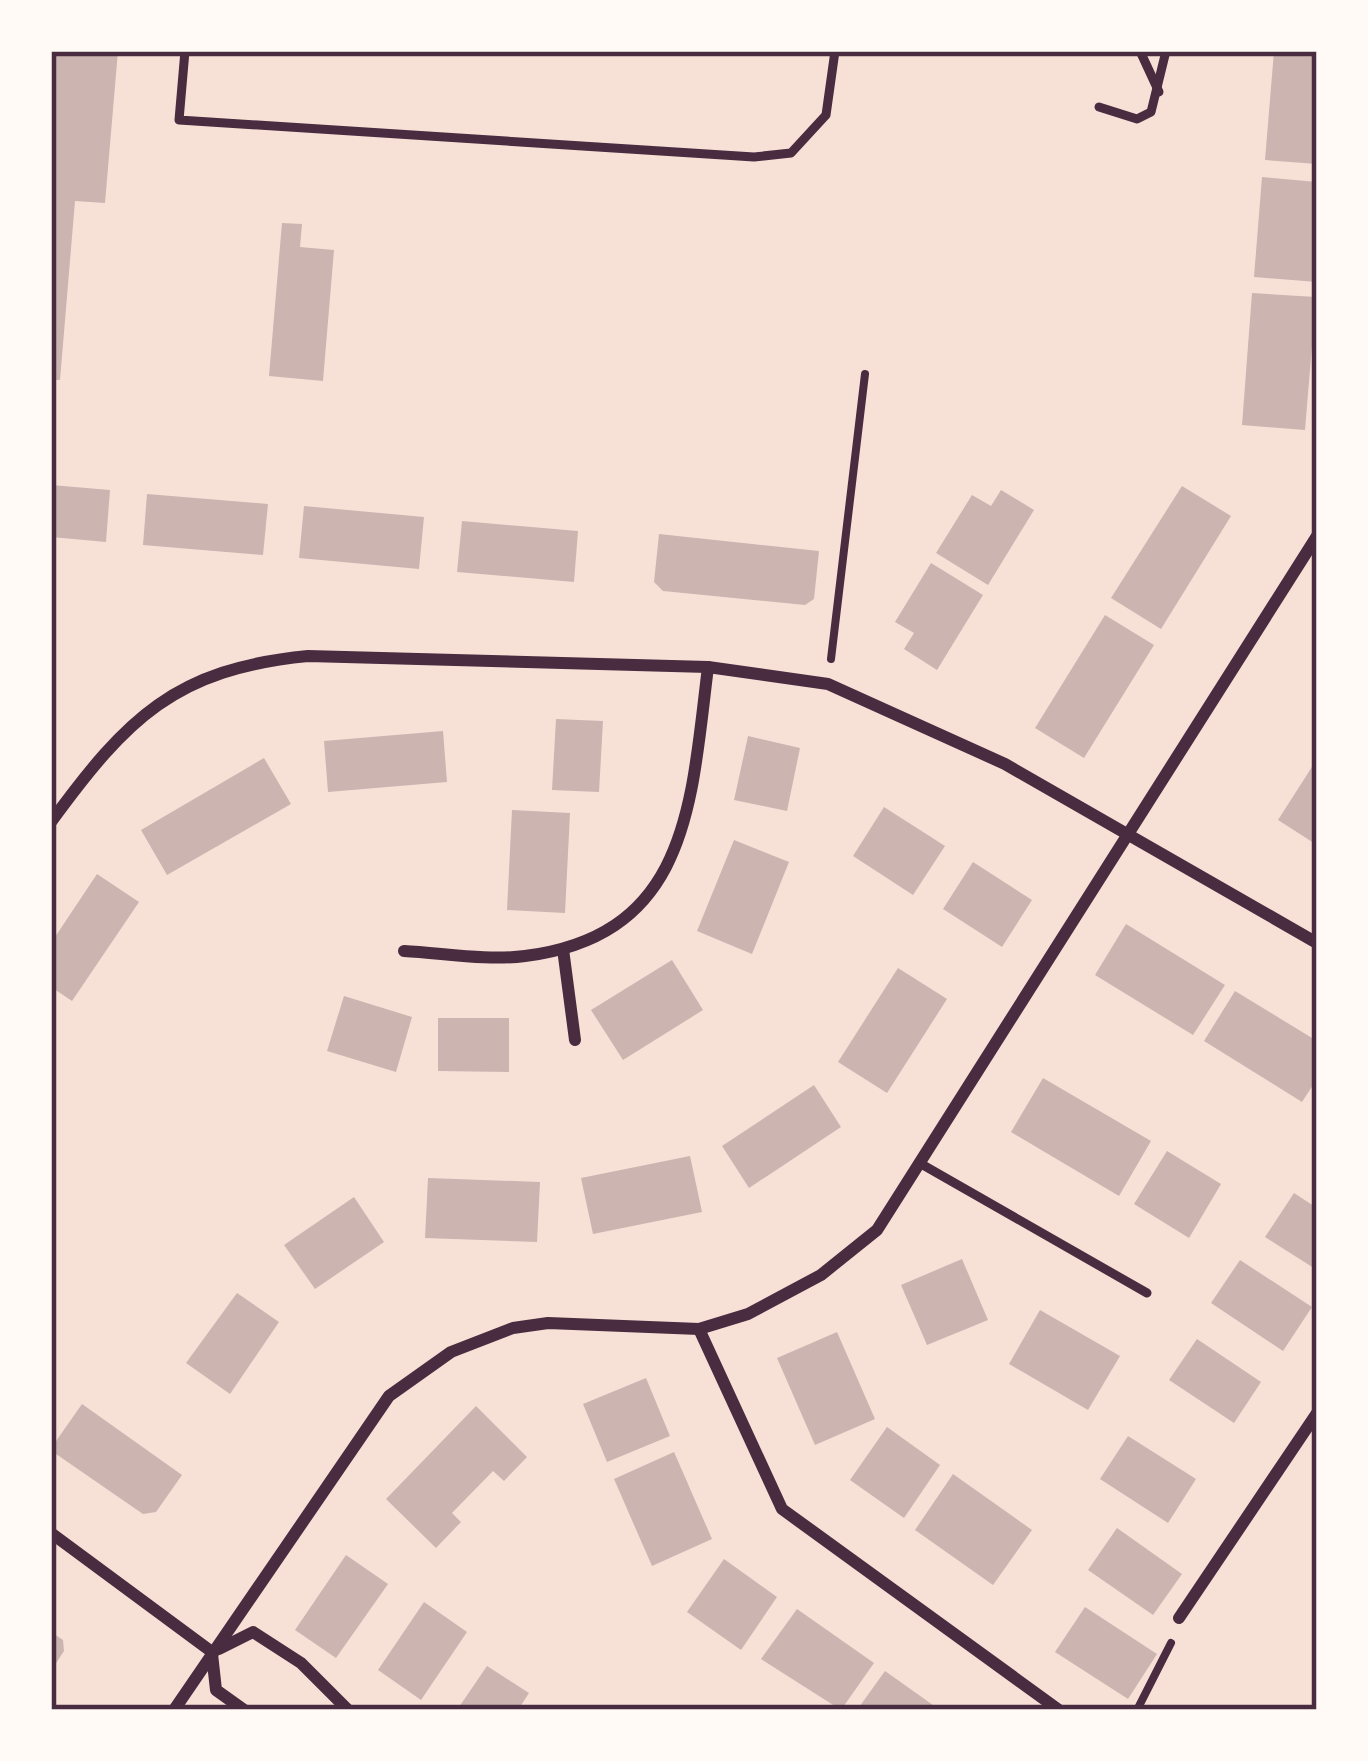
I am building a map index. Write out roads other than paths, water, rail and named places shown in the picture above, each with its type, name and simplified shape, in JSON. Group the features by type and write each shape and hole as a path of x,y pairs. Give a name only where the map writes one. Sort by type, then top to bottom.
{"street":[{"path":"174,1710 388,1396 451,1352 512,1328 548,1323 699,1329 748,1314 821,1275 878,1230 1317,536"},
{"path":"51,822 115,737 195,679 251,661 308,656 708,667 828,684 945,733 1317,943"},
{"path":"404,951 521,957 563,949 627,922 658,887 677,844 697,754 708,667"},
{"path":"563,949 575,1040"},
{"path":"699,1329 782,1509 1059,1710"},
{"path":"1179,1618 1317,1413"},
{"path":"51,1533 212,1652 215,1690 244,1710"},
{"path":"212,1652 253,1632 301,1663 348,1710"}],"lane":[{"path":"184,51 179,120 754,157 791,153 826,115 835,51"},
{"path":"1140,51 1159,92"},
{"path":"1099,106 1137,119 1151,112 1166,51"},
{"path":"923,1165 1147,1293"}]}
